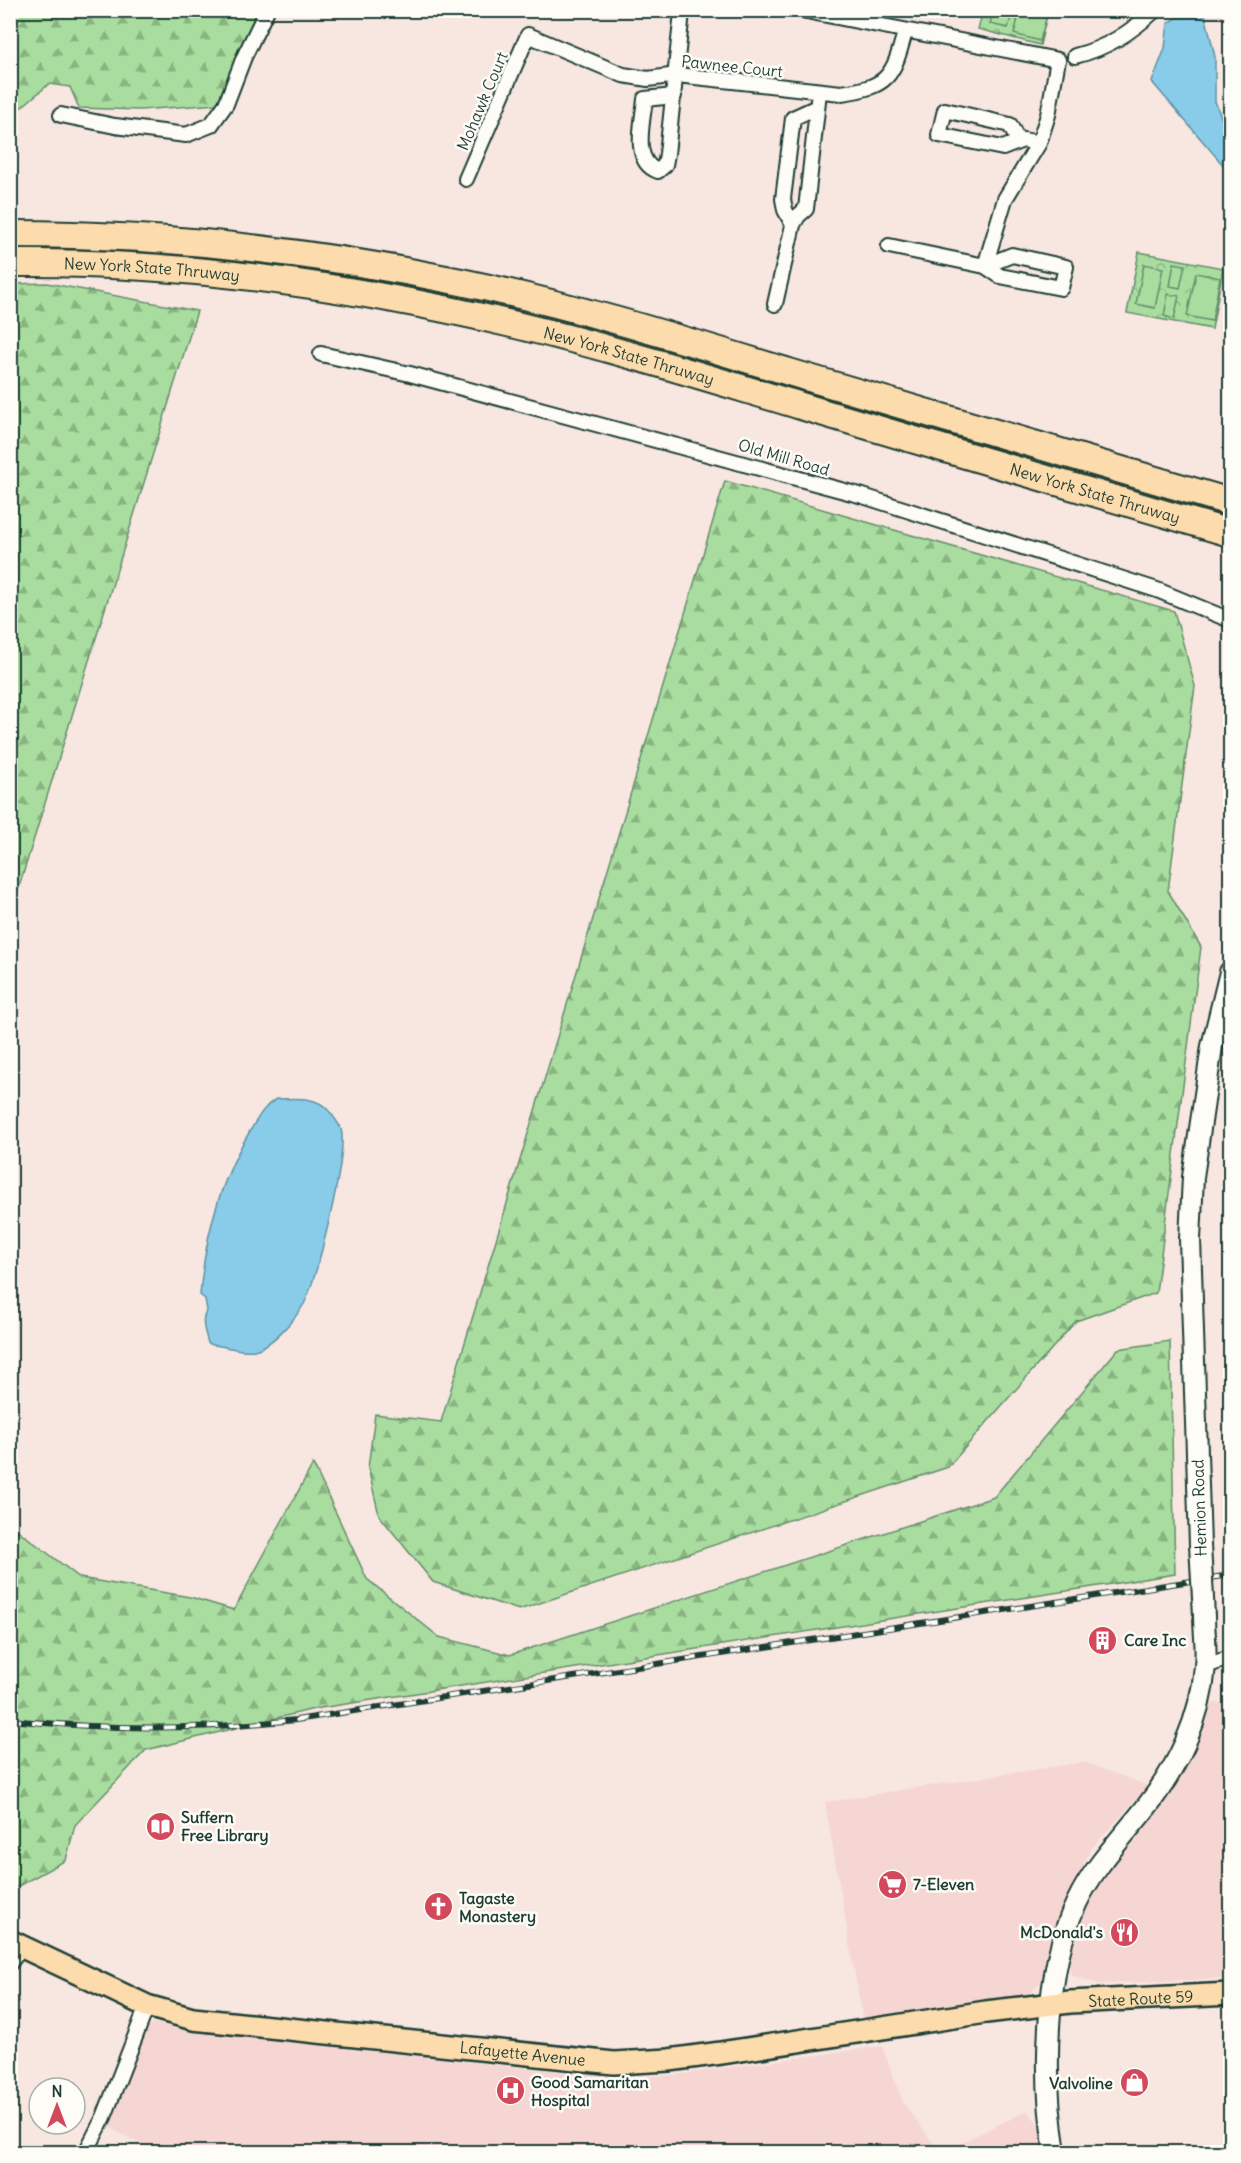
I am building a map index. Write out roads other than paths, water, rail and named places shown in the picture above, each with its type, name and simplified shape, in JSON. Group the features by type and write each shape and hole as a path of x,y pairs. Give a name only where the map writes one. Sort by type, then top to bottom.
{"highway":[{"name":"New York State Thruway","path":"10,234 149,238 232,246 399,270 491,288 636,326 1230,502"},
{"name":"New York State Thruway","path":"10,263 147,267 228,276 384,298 515,325 638,358 1230,533"}],"main road":[{"name":"Lafayette Avenue","path":"14,1950 147,2006 193,2019 238,2025 335,2032 614,2063 669,2060 987,2012 1050,2006"},
{"name":"State Route 59","path":"1050,2006 1105,1999 1230,1994"}],"street":[{"path":"62,115 115,126 186,135 211,125 226,104 239,67 267,10"},
{"path":"801,10 1058,60 1048,115 1039,143 1005,199 985,266"},
{"path":"1075,56 1100,49 1132,31 1155,10"},
{"path":"674,96 645,99 640,150 651,168 658,171 665,165 667,154 677,75 682,11"},
{"name":"Pawnee Court","path":"528,35 623,75 648,79 677,75 841,93 864,90 885,81 896,67 905,32"},
{"name":"Mohawk Court","path":"466,179 528,35"},
{"path":"775,304 793,225 806,209 819,92"},
{"path":"793,225 785,210 783,199 793,118 817,107"},
{"path":"1018,141 1010,126 945,111 939,135 1003,148 1018,141 1039,143"},
{"path":"890,246 985,266 1000,276 1061,288 1066,267 1012,255 985,266"},
{"name":"Old Mill Road","path":"321,354 410,374 840,490 1157,590 1230,620"},
{"name":"Hemion Road","path":"1055,2152 1050,2120 1050,2006 1059,1951 1077,1902 1099,1866 1164,1782 1178,1759 1198,1707 1205,1666 1190,1239 1193,1176 1212,1046 1230,972"},
{"path":"1205,1666 1230,1658"},
{"path":"1205,1666 1230,1667"},
{"path":"86,2152 104,2117 147,2006"}],"water":[{"path":"1184,14 1205,14 1215,57 1215,101 1230,141 1230,173 1152,82 1165,48 1168,23"},
{"path":"276,1099 304,1099 317,1102 330,1112 341,1129 342,1142 336,1189 323,1244 304,1304 275,1338 254,1350 239,1350 213,1345 208,1343 203,1322 207,1310 205,1299 200,1295 210,1231 222,1189 239,1150 261,1113"}],"railway":[{"path":"10,1720 83,1726 153,1728 223,1726 296,1720 1230,1575"}],"place":[{"name":"Care Inc","path":"1103,1640"},
{"name":"Suffern Free Library","path":"160,1826"},
{"name":"7-Eleven","path":"892,1884"},
{"name":"Tagaste Monastery","path":"438,1907"},
{"name":"McDonald's","path":"1124,1932"},
{"name":"Valvoline","path":"1134,2083"},
{"name":"Good Samaritan Hospital","path":"510,2091"}]}
